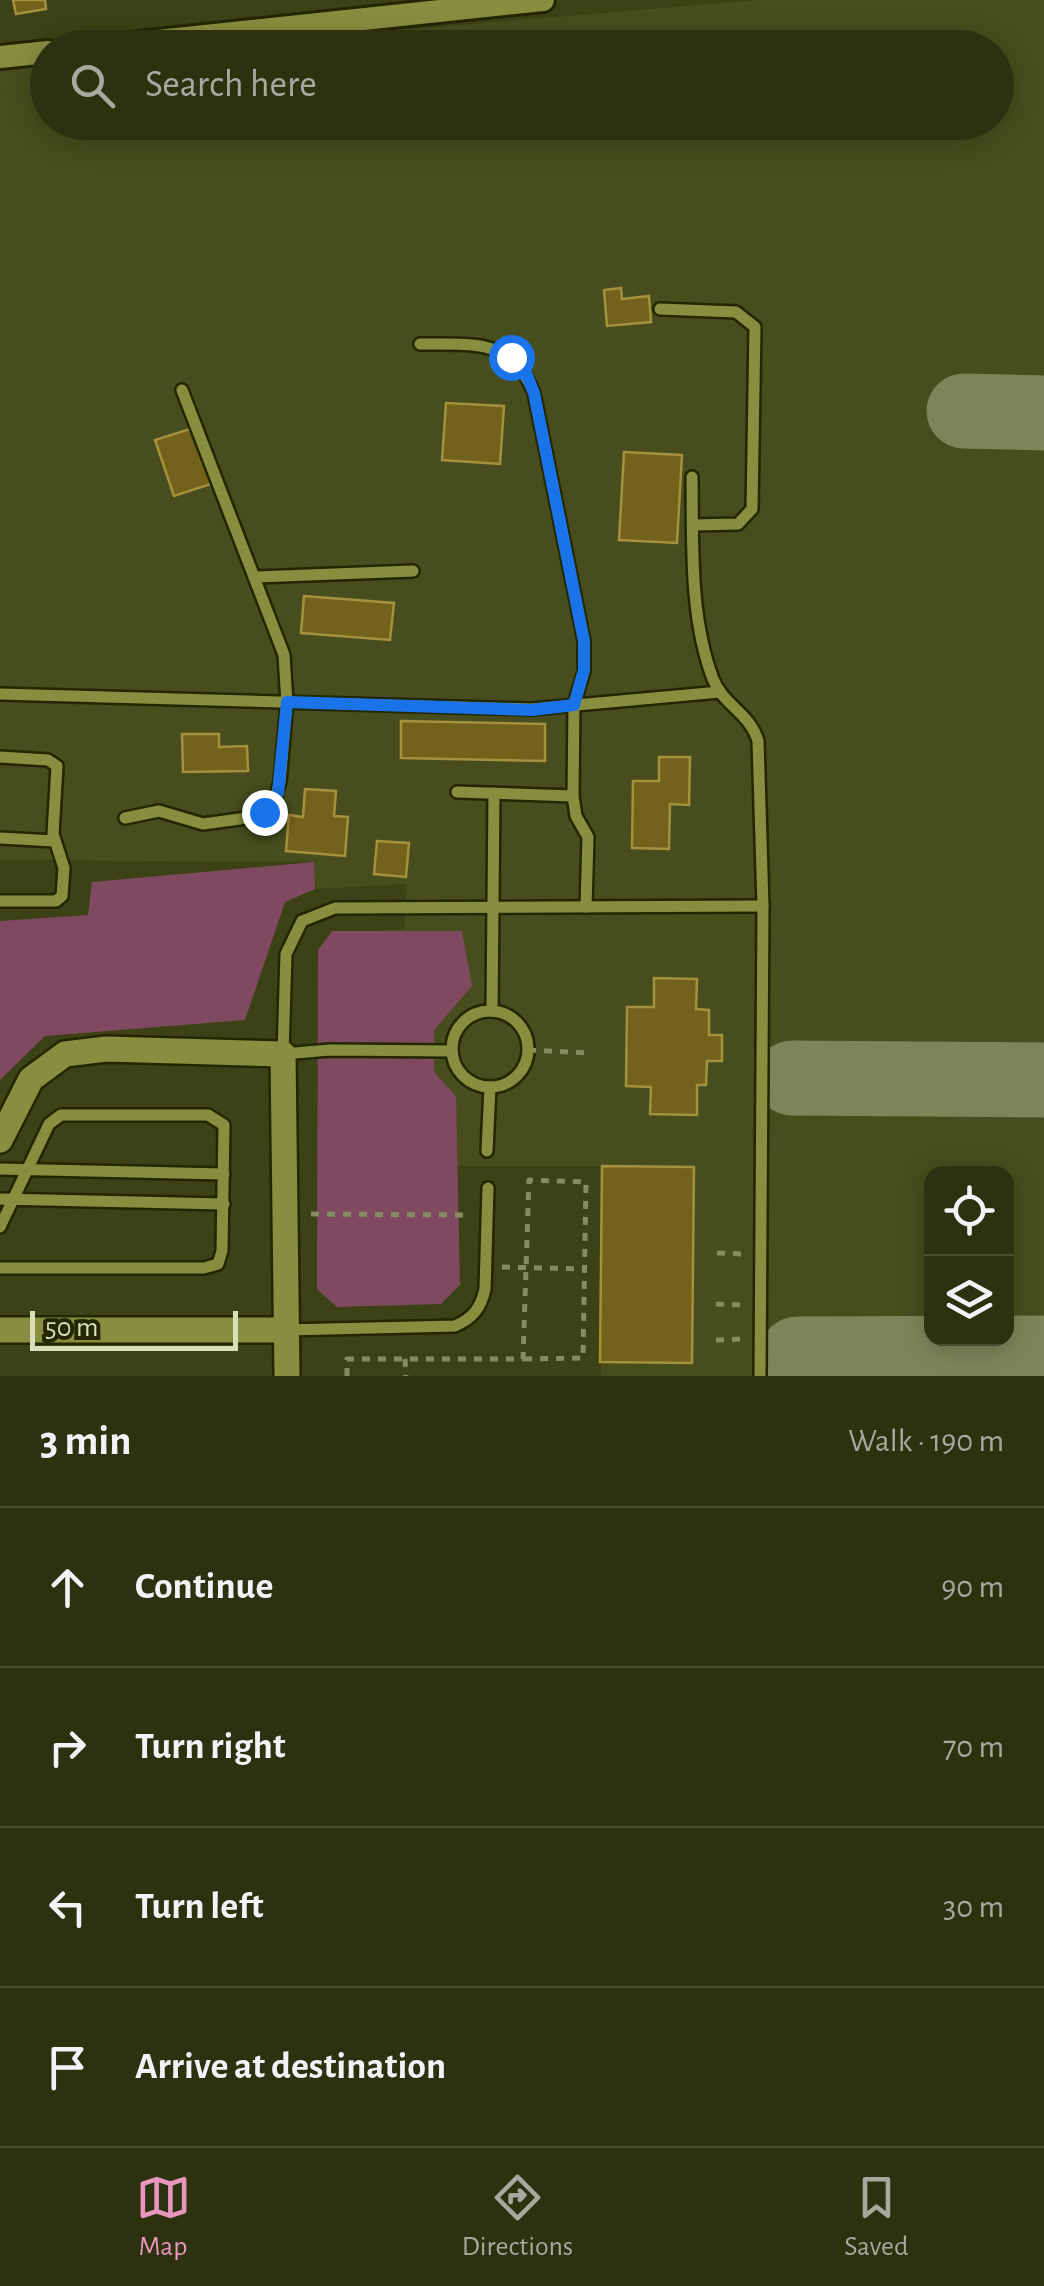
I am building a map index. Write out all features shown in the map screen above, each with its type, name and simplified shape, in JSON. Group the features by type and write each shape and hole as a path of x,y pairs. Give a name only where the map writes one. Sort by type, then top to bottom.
{"street":[{"path":"261,30 543,0"},
{"path":"0,57 30,54"},
{"path":"0,1140 31,1079 65,1054 96,1049 283,1054 286,1376"},
{"path":"0,1330 286,1330"}],"lane":[{"path":"660,309 736,312 755,327 752,510 738,524 693,525"},
{"path":"420,344 492,347 511,357 526,373 534,393 584,641 584,670 574,705 574,796 576,816 588,837 586,907"},
{"path":"125,818 159,811 212,824 264,812 278,793 287,702 284,655 182,390"},
{"path":"692,476 696,601 710,669 720,692 750,720 758,742 763,906 760,1376"},
{"path":"256,577 414,571"},
{"path":"0,694 532,710 720,692"},
{"path":"0,758 48,760 58,766 54,841 63,861 62,896 50,902 0,901"},
{"path":"457,792 574,796"},
{"path":"492,1011 494,794"},
{"path":"0,838 54,841"},
{"path":"452,1052 330,1050 283,1054 286,954 302,921 335,908 763,906"},
{"path":"492,1011 518,1023 528,1050 516,1076 490,1086 464,1076 452,1052 463,1022 476,1013 492,1011"},
{"path":"487,1151 490,1086"},
{"path":"0,1227 6,1199 49,1124 61,1115 208,1115 224,1125 222,1258 211,1267 0,1268"},
{"path":"0,1169 224,1174"},
{"path":"286,1330 455,1326 467,1321 482,1302 488,1188"},
{"path":"6,1199 224,1204"}],"path":[{"path":"528,1050 591,1053"},
{"path":"347,1376 347,1358 523,1358 583,1358 586,1182 529,1180 523,1358"},
{"path":"286,1214 488,1215"},
{"path":"486,1266 584,1269"},
{"path":"716,1304 760,1306"},
{"path":"716,1340 760,1339"},
{"path":"406,1358 406,1376"}],"shaded area":[{"path":"758,0 1044,0 1044,1376 601,1376 602,1166 329,1166 354,932 404,929 407,884 315,889 314,862 0,860 0,64 30,61 30,140 1014,140 1014,30 401,30"},
{"path":"314,862 315,889 285,902 245,1020 45,1036 0,1080 0,921 88,915 92,882"},
{"path":"332,931 462,931 472,986 434,1030 434,1072 456,1096 460,1285 441,1304 337,1307 317,1289 318,950"}],"building":[{"path":"13,0 45,0 46,9 16,14"},
{"path":"621,288 622,299 649,296 651,322 607,326 604,290"},
{"path":"446,403 504,406 500,464 442,460"},
{"path":"193,428 211,484 174,496 155,440"},
{"path":"624,452 682,455 677,543 619,540"},
{"path":"304,596 394,603 390,640 301,633"},
{"path":"401,721 545,724 545,761 401,758"},
{"path":"182,734 219,734 219,747 247,746 248,771 183,772"},
{"path":"659,757 690,757 689,805 670,804 669,849 632,848 633,781 659,781"},
{"path":"305,789 336,791 334,816 348,817 345,856 286,851 289,815 303,817"},
{"path":"377,841 409,843 406,877 374,874"},
{"path":"654,978 697,979 696,1009 709,1010 709,1035 722,1035 722,1061 707,1061 706,1085 697,1085 697,1115 650,1114 651,1087 626,1086 627,1007 654,1007"},
{"path":"602,1166 694,1167 692,1363 600,1362"}],"taxiway":[{"path":"964,411 1044,413"},
{"path":"792,1078 1044,1080"},
{"path":"797,1354 1044,1353"}],"route":[{"path":"264,812 278,793 287,702 532,710 574,705 584,670 584,641 534,393 526,373 511,357"}]}
